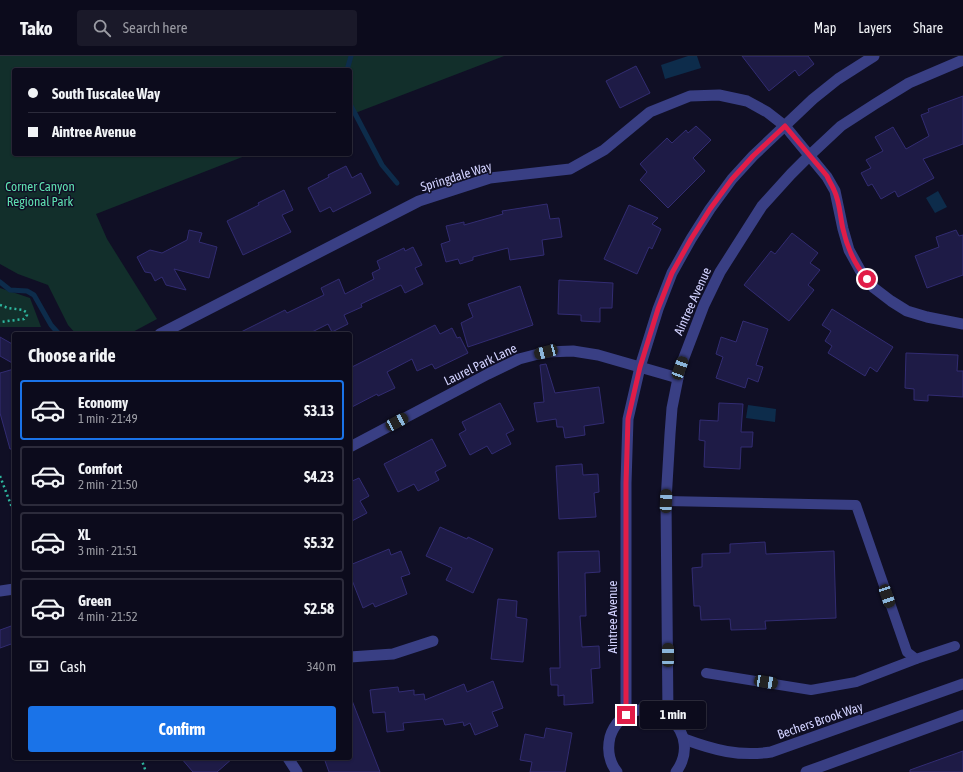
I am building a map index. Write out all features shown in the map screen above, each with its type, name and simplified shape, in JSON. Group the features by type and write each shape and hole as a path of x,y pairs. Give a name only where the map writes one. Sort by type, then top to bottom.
{"street":[{"name":"Aintree Avenue","path":"626,715 626,483 628,419 640,367 658,309 672,273 691,239 710,209 732,179 753,156 813,99 838,79 874,56"},
{"name":"Aintree Avenue","path":"668,716 668,586 666,501 670,434 680,368 704,305 720,272 762,206 810,155 841,126 875,104 909,84 963,60"},
{"name":"Springdale Way","path":"164,332 419,201 490,178 570,169 604,150 650,112 690,96 719,95 747,101 767,112 785,126 827,176 835,191 849,250 860,270 874,288 890,301 907,311 927,317 963,324"},
{"name":"Laurel Park Lane","path":"352,446 488,374 519,359 546,352 573,351 598,355 678,378"},
{"path":"0,591 12,589"},
{"path":"352,657 393,654 433,641"},
{"name":"Bechers Brook Way","path":"684,740 711,748 742,754 771,752 963,684"},
{"path":"614,771 609,757 608,745 611,734 617,723 626,715 647,709 658,711 668,716 678,726 684,740 685,749 683,759 676,772"},
{"path":"806,772 963,715"},
{"path":"289,760 297,772"}],"lane":[{"path":"666,501 856,505 907,652 916,659"},
{"path":"706,672 811,690 856,682 916,659 956,646"}],"path":[{"path":"0,305 8,308 23,310 27,315 24,318 0,322"},
{"path":"0,476 12,508"},
{"path":"142,760 146,772"}],"green space":[{"name":"Corner Canyon Regional Park","path":"0,56 504,56 352,114 352,68 12,68 12,156 245,156 96,214 107,239 157,319 133,332 74,332 68,325 48,285 18,274 0,264"},
{"path":"0,288 30,298 41,327 0,327"}],"water":[{"path":"688,56 697,56 701,68 665,79 661,65"},
{"path":"938,191 947,207 935,213 926,198"},
{"path":"748,405 776,409 775,422 746,418"}],"building":[{"path":"742,56 808,56 814,64 799,76 795,70 769,91"},
{"path":"636,66 650,93 620,108 606,81"},
{"path":"963,96 963,144 923,159 934,178 898,197 895,191 881,199 872,184 868,186 861,173 871,168 866,160 883,151 875,137 893,127 906,149 929,136 921,115 929,112 928,109"},
{"path":"696,126 711,140 693,158 705,171 668,208 640,180 647,172 640,164 667,138 672,143 686,130 688,133"},
{"path":"346,166 352,178 361,173 371,193 333,212 330,207 320,212 308,188 329,177 328,175"},
{"path":"284,190 293,210 282,215 291,232 243,255 227,221 259,205 258,203"},
{"path":"547,204 550,219 559,218 562,237 542,240 544,255 510,260 508,248 473,257 473,260 460,264 458,259 446,262 441,244 450,241 446,226 464,222 464,225 503,214 502,211"},
{"path":"629,205 658,218 652,224 661,229 652,249 649,247 637,274 604,259"},
{"path":"189,230 202,233 199,242 217,247 209,278 174,269 186,290 166,285 162,277 155,281 151,273 145,272 137,257 150,250 162,253 187,240"},
{"path":"956,230 959,236 963,235 963,275 927,288 915,256 939,247 936,237"},
{"path":"792,233 818,253 810,263 820,270 808,285 814,290 789,321 744,285 771,251 775,254"},
{"path":"413,247 422,265 415,268 423,284 405,293 401,285 361,304 362,307 344,315 348,324 332,332 328,324 312,332 241,332 285,310 287,313 324,295 321,288 339,279 345,294 374,279 372,273 380,269 377,261 404,248 405,251"},
{"path":"559,280 613,283 612,308 600,308 600,322 581,321 581,315 558,314"},
{"path":"520,286 533,325 468,347 461,323 473,317 468,304"},
{"path":"832,309 893,347 877,372 870,367 865,376 828,353 832,346 825,341 831,331 822,325"},
{"path":"743,321 768,329 756,365 763,367 758,382 748,378 745,388 716,378 723,357 716,354 721,337 736,342"},
{"path":"435,325 440,334 452,328 457,338 460,337 468,353 435,369 432,364 417,371 412,359 387,372 395,388 378,396 377,394 352,407 352,367"},
{"path":"0,337 12,344 12,363 0,356"},
{"path":"906,353 958,355 957,371 963,371 963,397 928,395 928,401 914,400 914,389 905,388"},
{"path":"546,364 555,393 599,387 604,423 584,426 585,435 565,438 563,427 557,427 556,419 537,422 534,403 544,402 540,365"},
{"path":"12,370 12,449 10,449 0,413 0,373"},
{"path":"500,403 514,430 506,434 511,444 492,454 487,446 470,455 459,434 466,430 462,422"},
{"path":"719,403 743,404 741,432 753,432 752,447 741,447 740,469 704,467 705,441 699,440 700,420 718,421"},
{"path":"432,439 446,466 435,472 439,480 418,491 414,484 398,492 384,464"},
{"path":"582,464 583,475 598,474 599,492 594,493 596,517 559,519 556,466"},
{"path":"359,478 369,496 360,501 367,513 352,521 352,481"},
{"path":"440,527 467,539 468,537 493,549 473,593 446,580 452,568 426,556"},
{"path":"765,542 766,554 834,551 836,618 765,621 766,629 731,630 730,619 701,620 700,606 694,606 692,568 702,567 702,554 730,553 730,544"},
{"path":"389,549 391,555 401,551 410,574 401,577 407,594 375,607 373,603 363,608 352,580 352,564"},
{"path":"599,551 600,572 585,573 586,616 580,616 582,647 599,646 600,668 591,669 593,703 564,705 564,695 558,696 558,685 551,685 550,668 560,668 558,552"},
{"path":"498,599 517,601 516,617 527,619 523,662 491,659"},
{"path":"12,626 12,644 0,648 0,630"},
{"path":"493,681 503,708 492,712 498,726 475,735 470,723 464,726 463,722 445,725 443,719 403,723 404,730 387,732 385,712 373,713 370,690 398,687 399,692 414,690 414,695 424,694 425,700 464,684 467,692"},
{"path":"352,701 380,772 329,772 325,760 352,760"},
{"path":"546,728 572,733 565,772 530,772 532,762 520,760 525,734 544,738"},
{"path":"963,751 963,772 910,772 910,770"},
{"path":"183,760 231,760 217,772 193,772"}],"waterway":[{"path":"348,68 351,56"},
{"path":"352,108 382,165 397,183"},
{"path":"0,282 10,290 27,291 34,295 51,325 57,332"}],"route":[{"path":"626,715 626,483 628,419 640,367 658,309 672,273 691,239 710,209 732,179 753,156 785,126 827,176 835,191 849,250 860,270 867,279"}]}
